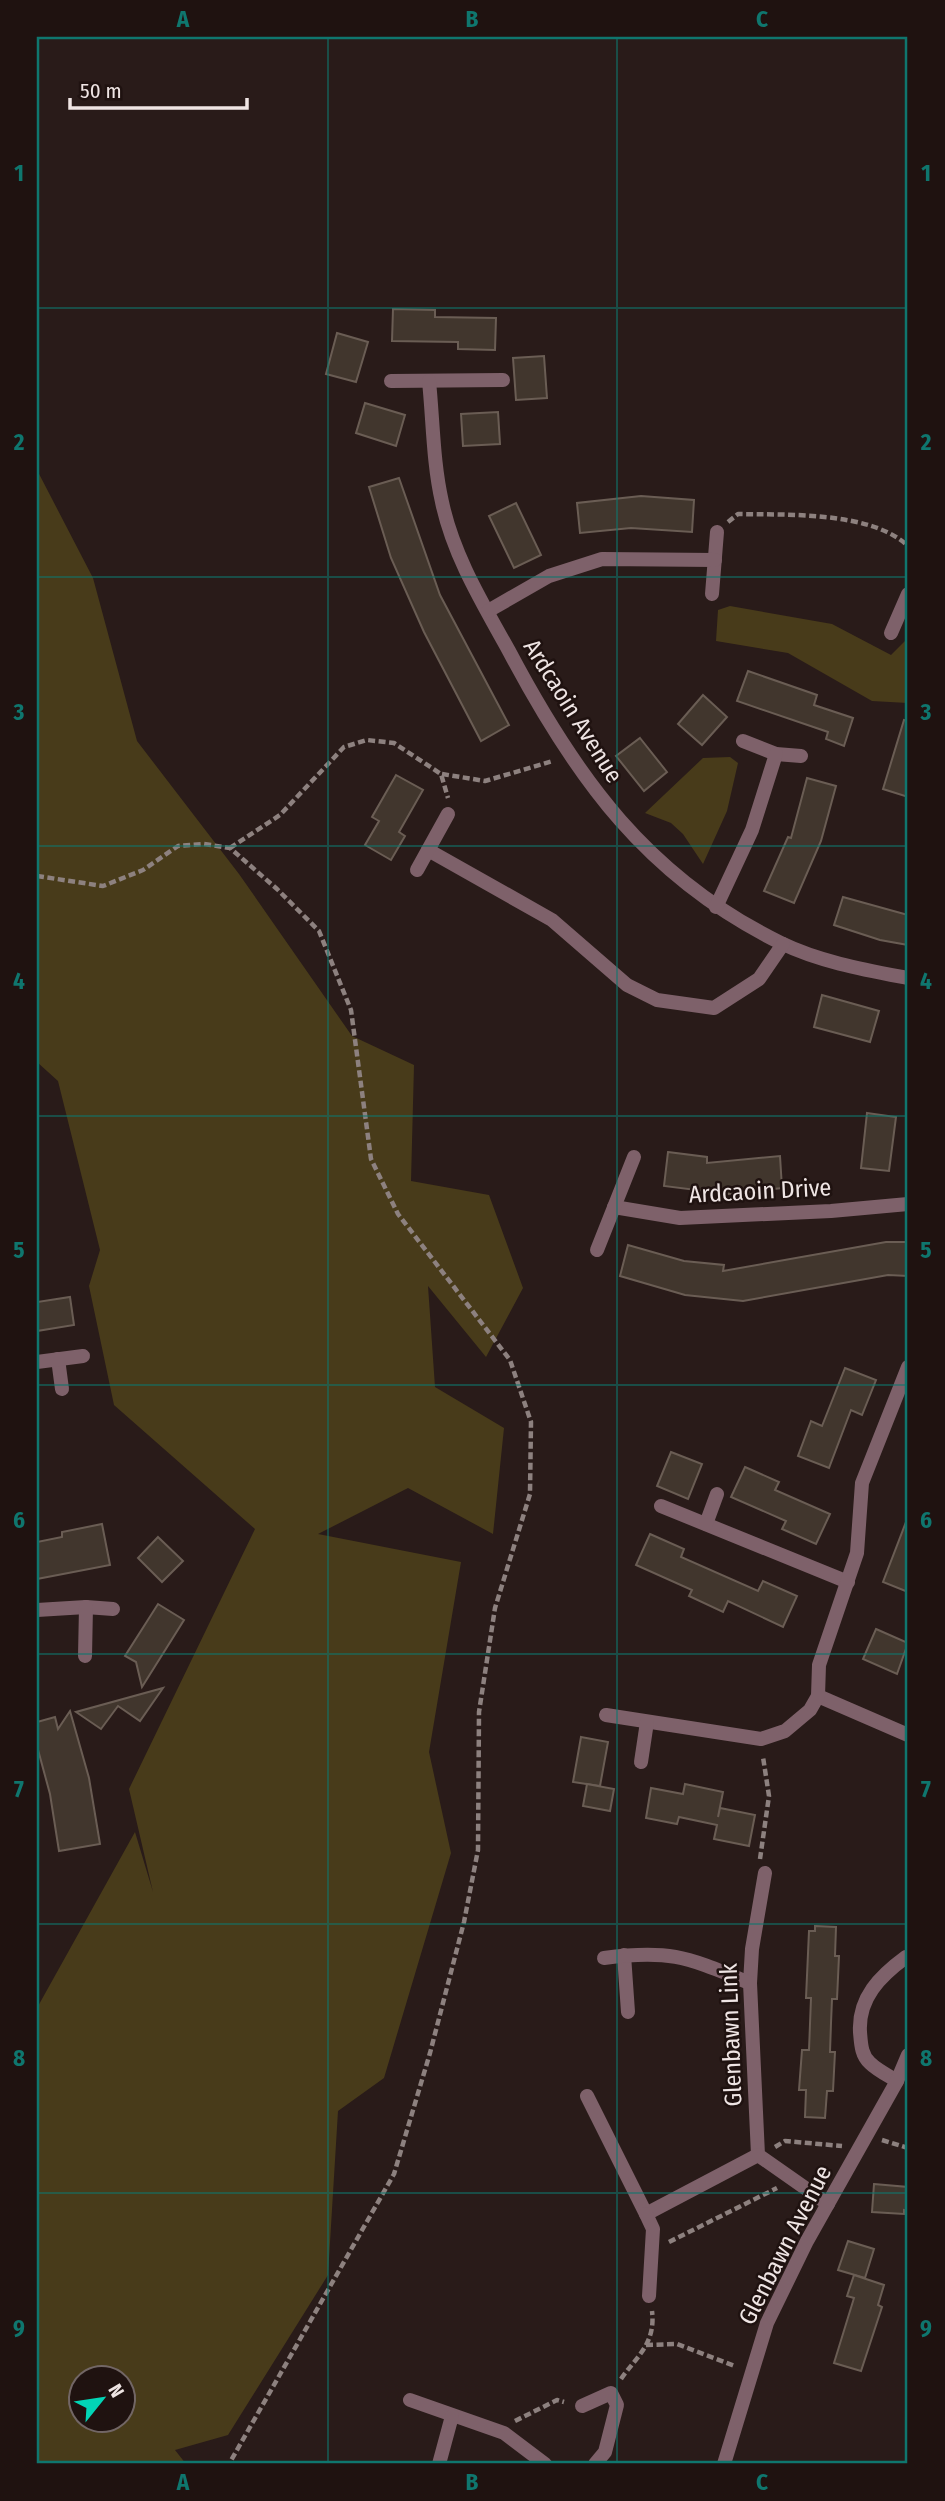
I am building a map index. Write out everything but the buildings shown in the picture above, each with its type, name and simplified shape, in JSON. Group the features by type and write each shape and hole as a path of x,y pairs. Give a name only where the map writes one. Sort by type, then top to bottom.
{"street":[{"path":"391,381 503,380"},
{"name":"Ardcaoin Avenue","path":"429,381 442,502 460,556 568,756 606,806 649,852 716,907 783,944 861,969 908,978"},
{"path":"712,594 717,532"},
{"path":"488,611 549,576 602,559 715,560"},
{"path":"891,633 904,617 908,594"},
{"path":"743,741 776,754 801,756"},
{"path":"716,907 752,830 776,754"},
{"path":"417,870 448,814"},
{"path":"428,850 552,920 627,985 657,1000 713,1008 759,979 783,944"},
{"path":"597,1250 634,1157"},
{"name":"Ardcaoin Drive","path":"614,1207 680,1218 831,1211 908,1204"},
{"path":"37,1362 83,1356"},
{"path":"58,1359 62,1389"},
{"path":"606,1715 761,1739 785,1731 810,1710 818,1696 819,1665 857,1553 862,1483 904,1386 908,1367"},
{"path":"706,1524 717,1494"},
{"path":"661,1506 848,1582"},
{"path":"37,1610 86,1607 113,1609"},
{"path":"85,1656 86,1607"},
{"path":"818,1696 908,1735"},
{"path":"641,1762 647,1722"},
{"name":"Glenbawn Link","path":"758,2155 750,1983 752,1948 765,1873"},
{"path":"604,1958 651,1952 685,1956 750,1983"},
{"path":"624,1955 628,2012"},
{"path":"897,2081 869,2063 861,2048 859,2021 865,1999 885,1972 906,1958"},
{"name":"Glenbawn Avenue","path":"724,2464 767,2323 828,2204 897,2081 908,2054"},
{"path":"587,2096 653,2229 649,2296"},
{"path":"646,2214 758,2155 828,2204"},
{"path":"582,2406 611,2393 617,2405 605,2452 595,2464"},
{"path":"410,2400 505,2433 545,2464"},
{"path":"439,2464 452,2416"}],"path":[{"path":"717,532 738,514 811,515 882,529 908,546"},
{"path":"230,848 280,815 344,747 367,740 394,743 441,774 485,781 568,756"},
{"path":"441,774 447,788 448,814"},
{"path":"37,876 103,886 143,870 178,846 204,844 230,848 319,931 351,1010 371,1159 398,1214 510,1360 531,1422 530,1494 495,1608 479,1712 478,1850 464,1922 430,2053 394,2174 229,2464"},
{"path":"761,1739 769,1796 759,1856 765,1873"},
{"path":"869,2134 908,2148"},
{"path":"758,2155 785,2141 860,2150"},
{"path":"652,2251 793,2180"},
{"path":"611,2393 627,2370 636,2365 646,2345 653,2322 649,2296"},
{"path":"646,2345 677,2344 752,2372"},
{"path":"505,2433 513,2422 558,2400 582,2406"}],"shaded area":[{"path":"37,470 93,578 137,741 239,874 352,1036 414,1065 411,1181 489,1195 523,1288 486,1357 428,1286 435,1387 504,1428 493,1534 408,1488 318,1534 461,1562 429,1752 451,1853 384,2078 338,2111 328,2275 228,2435 175,2450 186,2464 37,2464 37,2008 135,1832 153,1892 129,1789 255,1529 114,1405 89,1286 100,1250 58,1081 37,1062"},
{"path":"730,606 832,624 891,655 908,638 908,703 872,701 788,653 716,641 718,610"},
{"path":"730,757 738,763 727,811 703,864 683,834 671,823 645,813 703,758"}]}
